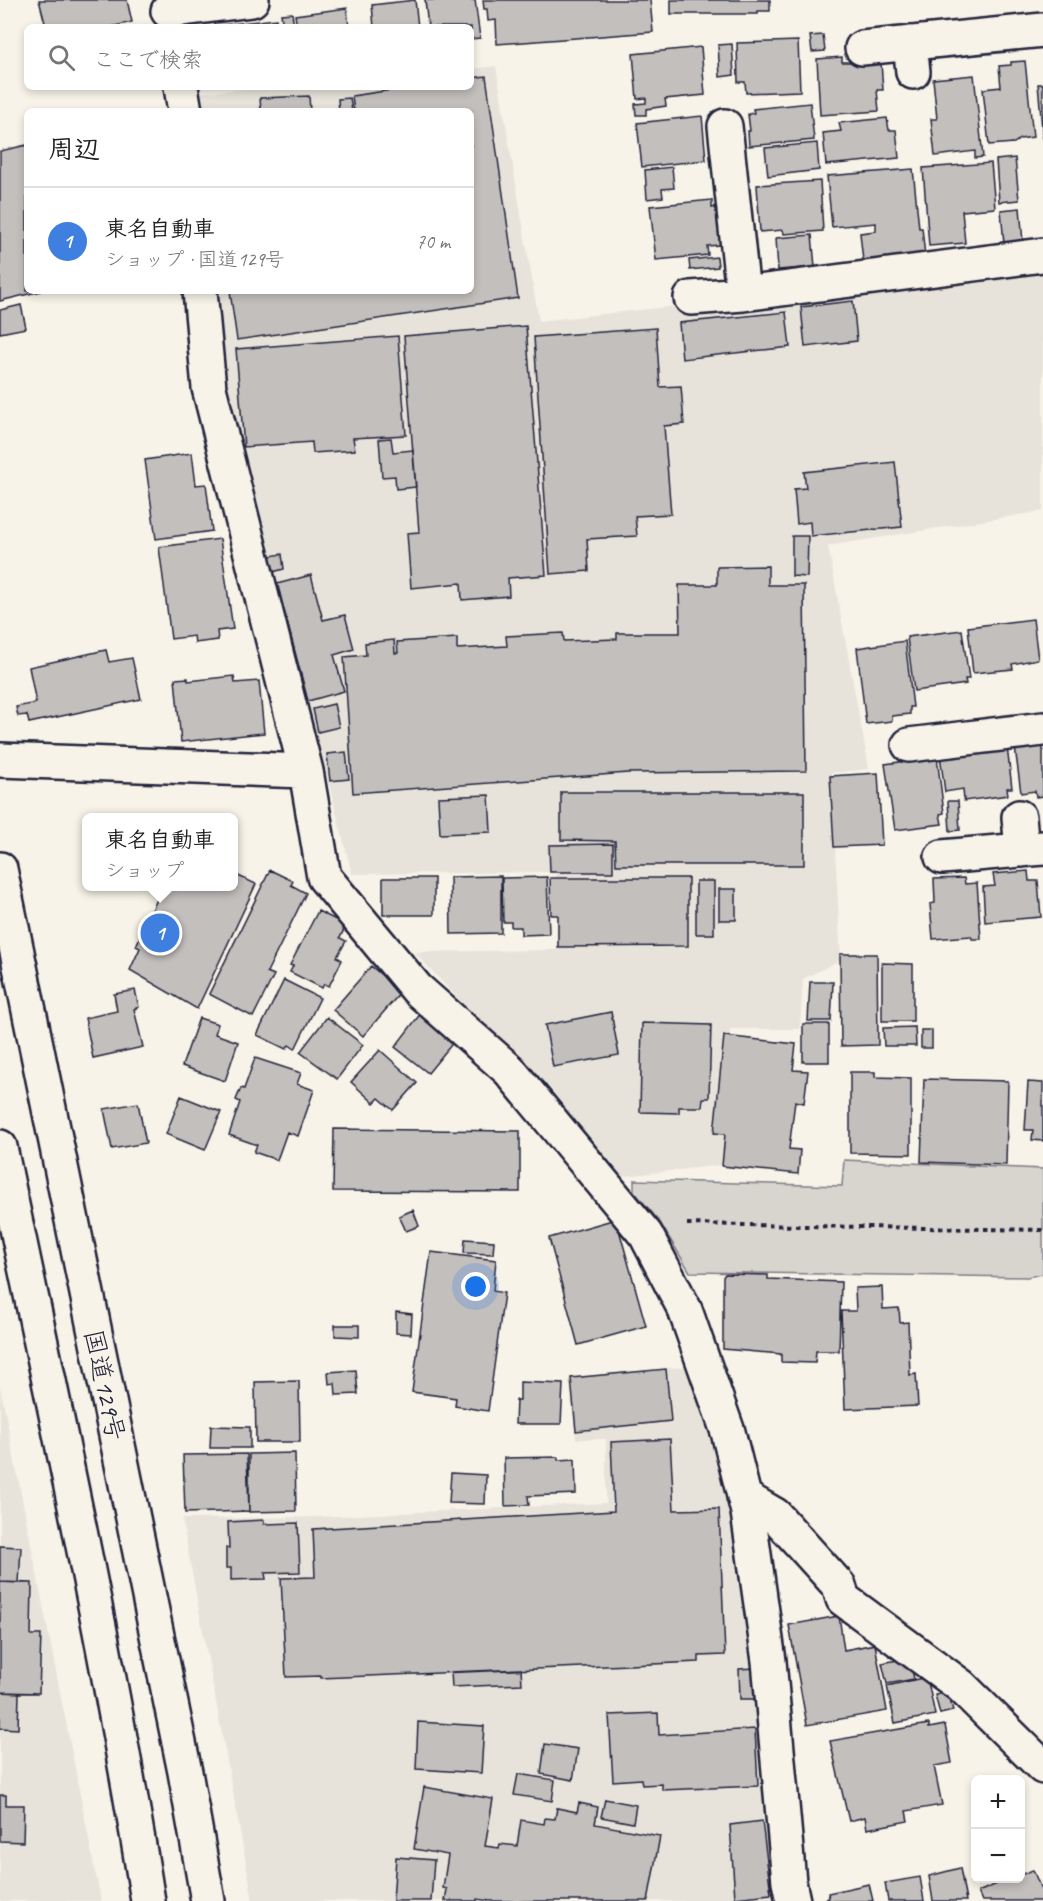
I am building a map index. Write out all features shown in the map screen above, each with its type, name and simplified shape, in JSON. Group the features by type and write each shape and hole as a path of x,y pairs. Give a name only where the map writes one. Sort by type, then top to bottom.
{"main road":[{"path":"169,13 252,0"},
{"path":"862,48 912,58 1043,30"},
{"path":"182,90 184,108"},
{"path":"725,126 743,294"},
{"path":"692,298 743,294 1043,255"},
{"path":"200,294 208,388 306,771 324,877 417,989 509,1070 646,1234 685,1310 728,1432 744,1497 769,1661 789,1882 793,1901"},
{"path":"909,745 1038,720"},
{"path":"0,760 306,771"},
{"path":"942,857 1033,849 1019,817"},
{"name":"国道129号","path":"0,869 184,1772 208,1901"},
{"path":"0,1147 81,1537 132,1799 148,1901"},
{"path":"744,1497 775,1515 839,1586 843,1599 961,1686 1043,1767"}],"path":[{"path":"646,1234 674,1224 1043,1230"}],"shaded area":[{"path":"496,66 539,321 1043,266 1043,511 828,546 869,769 831,773 841,960 803,979 800,1029 730,1029 723,1165 616,1177 542,1088 414,952 557,950 556,872 352,874 229,398 218,294 474,294 474,108 199,108 197,93 233,90 474,90 474,69"},
{"path":"844,1160 1043,1169 1043,1274 1027,1277 690,1272 659,1221 634,1191 634,1180 842,1186"},
{"path":"691,1366 734,1495 781,1901 253,1901 182,1519 317,1517 606,1503 606,1439 576,1439 569,1378"},
{"path":"0,1386 101,1901 0,1901"}],"building":[{"path":"39,0 127,0 132,22 124,24 45,24"},
{"path":"415,0 418,24 374,24 372,5"},
{"path":"425,0 475,0 480,38 474,39 474,24 428,24"},
{"path":"483,0 650,0 653,32 497,44 496,20 488,21 487,9 484,9"},
{"path":"671,0 770,0 770,11 758,11 758,14 671,14"},
{"path":"347,8 349,24 296,24 295,15"},
{"path":"292,13 294,24 283,24 281,14"},
{"path":"276,19 277,24 232,24"},
{"path":"823,35 825,51 812,52 810,36"},
{"path":"798,41 800,91 746,93 745,82 738,82 737,43"},
{"path":"732,44 734,75 720,77 718,45"},
{"path":"701,47 705,95 665,99 666,106 646,109 646,115 636,115 635,104 646,103 646,98 637,99 633,54"},
{"path":"842,57 842,62 856,62 856,65 881,63 883,90 877,90 879,111 820,115 817,59"},
{"path":"1025,61 1033,137 1020,139 1014,143 989,145 983,89 1001,87 999,66"},
{"path":"974,75 983,157 975,158 975,151 935,156 931,119 937,119 933,79"},
{"path":"486,76 518,298 237,340 230,294 474,294 474,108 354,108 352,96 392,90 474,90 474,78"},
{"path":"1038,84 1043,84 1043,139"},
{"path":"309,96 310,108 261,108 260,98"},
{"path":"350,98 352,108 339,108 338,99"},
{"path":"810,103 814,140 749,146 748,114 754,113 753,109"},
{"path":"702,116 706,160 642,167 637,123"},
{"path":"887,118 889,130 896,130 899,158 826,165 823,133 841,131 839,123"},
{"path":"817,143 819,170 768,176 765,148"},
{"path":"24,146 24,294 29,294 0,301 0,151"},
{"path":"1015,158 1019,200 999,202 996,160"},
{"path":"991,163 995,208 962,211 965,243 929,246 923,168"},
{"path":"672,167 674,188 662,189 663,197 647,199 645,170"},
{"path":"913,169 919,228 922,228 925,256 863,261 860,233 876,231 876,223 832,227 827,176"},
{"path":"820,181 823,231 784,234 783,230 760,232 757,185"},
{"path":"712,200 712,208 716,207 720,245 707,246 708,255 656,260 650,206"},
{"path":"1020,208 1023,242 1004,244 1001,210"},
{"path":"812,235 815,267 778,270 776,238"},
{"path":"717,257 718,267 690,270 689,260"},
{"path":"853,301 857,341 805,347 801,307"},
{"path":"21,305 26,328 0,333 0,310"},
{"path":"786,312 790,347 682,359 679,323"},
{"path":"526,326 546,575 508,578 509,596 462,600 461,583 411,588 407,533 419,532 404,336"},
{"path":"656,328 660,387 681,386 684,424 664,426 671,514 635,516 637,536 587,539 589,571 550,574 534,337"},
{"path":"398,336 406,435 353,438 355,450 313,453 312,442 244,447 236,349"},
{"path":"391,438 393,452 413,450 416,487 396,489 395,476 382,477 379,439"},
{"path":"192,453 196,485 206,484 212,531 156,539 145,460"},
{"path":"895,462 902,527 811,536 810,522 797,524 794,489 806,488 804,472"},
{"path":"792,536 808,536 807,577 792,576"},
{"path":"220,539 233,629 217,631 218,640 195,643 194,636 171,639 159,547"},
{"path":"282,554 284,569 273,572 270,556"},
{"path":"768,566 768,585 804,585 806,771 628,773 353,793 344,657 366,655 365,643 394,640 395,653 398,653 397,642 457,638 457,649 507,646 506,636 563,633 564,641 617,639 617,633 680,633 679,585 717,585 717,567"},
{"path":"311,575 323,620 345,615 354,649 334,655 344,691 308,701 277,584"},
{"path":"1033,619 1038,659 1012,664 1013,669 973,673 968,627"},
{"path":"962,630 969,679 965,679 966,684 914,691 907,637"},
{"path":"905,641 913,707 910,707 910,714 892,716 892,721 866,724 857,648"},
{"path":"106,650 109,662 132,658 141,699 29,723 27,715 18,716 16,707 36,703 29,667"},
{"path":"234,676 235,683 259,681 264,733 181,742 175,679 188,678 188,681"},
{"path":"334,704 339,727 318,732 313,709"},
{"path":"1043,744 1043,796 1036,797 1035,791 1021,793 1015,747"},
{"path":"1007,747 1012,788 1007,788 1008,795 964,801 963,789 945,792 940,755"},
{"path":"346,752 349,779 330,781 327,754"},
{"path":"937,757 944,813 940,814 942,824 895,830 885,764"},
{"path":"878,773 882,845 834,847 830,776"},
{"path":"561,792 804,792 804,865 616,865 615,841 561,840"},
{"path":"489,795 491,832 440,834 438,797"},
{"path":"948,801 958,801 960,830 950,831"},
{"path":"613,844 613,872 550,872 549,845"},
{"path":"270,870 293,881 291,885 306,893 267,972 274,975 253,1017 209,994"},
{"path":"1028,871 1029,881 1038,881 1041,917 985,922 983,887 995,886 993,874"},
{"path":"238,876 256,884 197,1009 130,970 140,948 136,946 161,891 238,891"},
{"path":"501,876 501,933 451,934 450,877"},
{"path":"547,877 549,934 521,935 521,927 511,927 511,922 503,922 502,878"},
{"path":"383,878 434,878 434,915 383,915"},
{"path":"550,878 688,878 688,946 558,947 558,915 551,915"},
{"path":"964,878 965,884 977,883 981,939 972,939 971,936 933,939 930,904 935,903 934,879"},
{"path":"696,881 714,881 714,934 696,934"},
{"path":"719,889 736,889 736,920 719,920"},
{"path":"318,911 346,925 340,938 346,941 337,957 342,960 329,986 324,984 322,988 290,972 293,966 290,965"},
{"path":"840,954 877,954 878,1045 841,1046"},
{"path":"882,963 913,964 913,1021 882,1021"},
{"path":"371,966 401,992 363,1036 333,1010"},
{"path":"284,980 320,998 295,1049 289,1045 286,1049 257,1035"},
{"path":"810,982 833,982 831,1021 808,1021"},
{"path":"135,990 139,1007 134,1009 143,1047 93,1058 85,1018 117,1011 114,994"},
{"path":"611,1012 619,1055 553,1067 545,1025"},
{"path":"421,1013 455,1040 428,1073 395,1047"},
{"path":"327,1017 363,1045 337,1079 300,1052"},
{"path":"199,1018 218,1024 215,1034 238,1042 225,1081 182,1066"},
{"path":"642,1023 711,1025 709,1098 703,1098 702,1107 679,1107 679,1113 640,1112"},
{"path":"803,1024 829,1024 829,1062 803,1062"},
{"path":"915,1027 916,1046 884,1046 883,1028"},
{"path":"921,1030 932,1030 932,1048 921,1048"},
{"path":"724,1036 796,1044 793,1070 808,1071 804,1103 795,1101 789,1149 800,1150 798,1174 722,1166 725,1134 714,1133"},
{"path":"380,1050 417,1083 393,1110 379,1098 374,1103 351,1082"},
{"path":"255,1058 301,1073 297,1084 314,1090 298,1136 287,1132 277,1160 254,1152 257,1145 229,1135 240,1102 236,1100 241,1088 244,1089"},
{"path":"850,1072 875,1072 875,1077 911,1078 911,1154 850,1153"},
{"path":"924,1079 1008,1081 1006,1165 921,1162"},
{"path":"1028,1082 1043,1083 1043,1141 1032,1140 1033,1130 1025,1130"},
{"path":"181,1096 221,1112 205,1150 166,1134"},
{"path":"138,1103 146,1143 112,1149 104,1109"},
{"path":"334,1129 520,1131 520,1192 333,1191"},
{"path":"413,1210 419,1226 406,1231 399,1216"},
{"path":"616,1219 646,1326 578,1345 549,1238"},
{"path":"465,1239 494,1241 493,1254 464,1253"},
{"path":"431,1252 496,1260 493,1291 504,1293 488,1411 455,1406 456,1398 412,1392"},
{"path":"725,1274 768,1275 768,1279 841,1282 839,1351 816,1351 815,1363 781,1362 781,1354 723,1349 723,1277"},
{"path":"882,1287 883,1309 899,1308 900,1323 908,1322 910,1375 916,1374 918,1406 845,1409 841,1311 856,1311 855,1288"},
{"path":"396,1312 412,1314 411,1334 396,1333"},
{"path":"335,1325 359,1325 359,1337 335,1336"},
{"path":"666,1369 671,1421 576,1431 571,1378"},
{"path":"356,1370 358,1394 336,1395 335,1383 329,1384 328,1372"},
{"path":"299,1381 300,1442 256,1442 255,1382"},
{"path":"520,1382 563,1384 561,1424 515,1424 516,1400 520,1400"},
{"path":"211,1426 250,1427 250,1448 210,1448"},
{"path":"670,1439 674,1510 719,1509 725,1655 699,1656 699,1662 321,1678 321,1676 286,1677 281,1578 315,1577 313,1529 614,1511 611,1442"},
{"path":"295,1453 296,1511 249,1512 249,1454"},
{"path":"247,1454 249,1511 185,1513 183,1455"},
{"path":"558,1457 558,1460 575,1459 576,1494 528,1496 529,1505 505,1506 504,1458"},
{"path":"451,1473 486,1475 485,1504 449,1503"},
{"path":"264,1520 264,1524 298,1523 300,1572 265,1573 266,1579 231,1580 231,1568 226,1568 226,1548 229,1548 228,1522"},
{"path":"0,1546 21,1547 19,1583 0,1582"},
{"path":"0,1582 32,1583 31,1635 41,1635 39,1693 0,1692"},
{"path":"839,1616 844,1650 875,1644 887,1711 807,1725 789,1625"},
{"path":"903,1659 904,1665 911,1664 914,1679 887,1684 882,1663"},
{"path":"754,1668 756,1699 740,1699 739,1669"},
{"path":"521,1669 522,1684 452,1687 451,1672"},
{"path":"927,1677 935,1715 895,1723 887,1686"},
{"path":"0,1692 19,1693 18,1729 0,1728"},
{"path":"948,1692 953,1711 940,1714 935,1695"},
{"path":"658,1713 659,1735 755,1729 758,1786 662,1790 662,1784 642,1785 641,1779 613,1781 609,1715"},
{"path":"418,1722 484,1726 481,1773 416,1769"},
{"path":"929,1724 929,1728 945,1725 952,1763 934,1766 942,1805 906,1811 908,1821 867,1829 865,1817 849,1821 830,1741"},
{"path":"545,1744 578,1749 573,1780 541,1774"},
{"path":"518,1774 555,1780 552,1801 514,1795"},
{"path":"424,1787 493,1799 485,1846 499,1848 500,1844 517,1846 521,1820 544,1824 545,1818 555,1819 557,1808 577,1812 579,1803 598,1807 595,1824 660,1836 648,1901 490,1901 477,1899 477,1901 445,1901 447,1889 443,1888 448,1855 414,1849"},
{"path":"0,1795 6,1795 6,1805 24,1805 23,1842 0,1841"},
{"path":"605,1799 636,1805 633,1823 601,1817"},
{"path":"762,1821 771,1894 735,1898 730,1825"},
{"path":"396,1857 434,1860 431,1901 393,1901"},
{"path":"960,1868 966,1901 933,1901 929,1876"},
{"path":"1033,1870 1043,1894 1043,1901 982,1901 978,1892 999,1883 1025,1883 1025,1873"},
{"path":"920,1877 924,1901 888,1901 885,1883"},
{"path":"869,1884 873,1901 827,1901 826,1899 829,1898 828,1893"}],"place":[{"name":"東名自動車","path":"160,933"}]}
